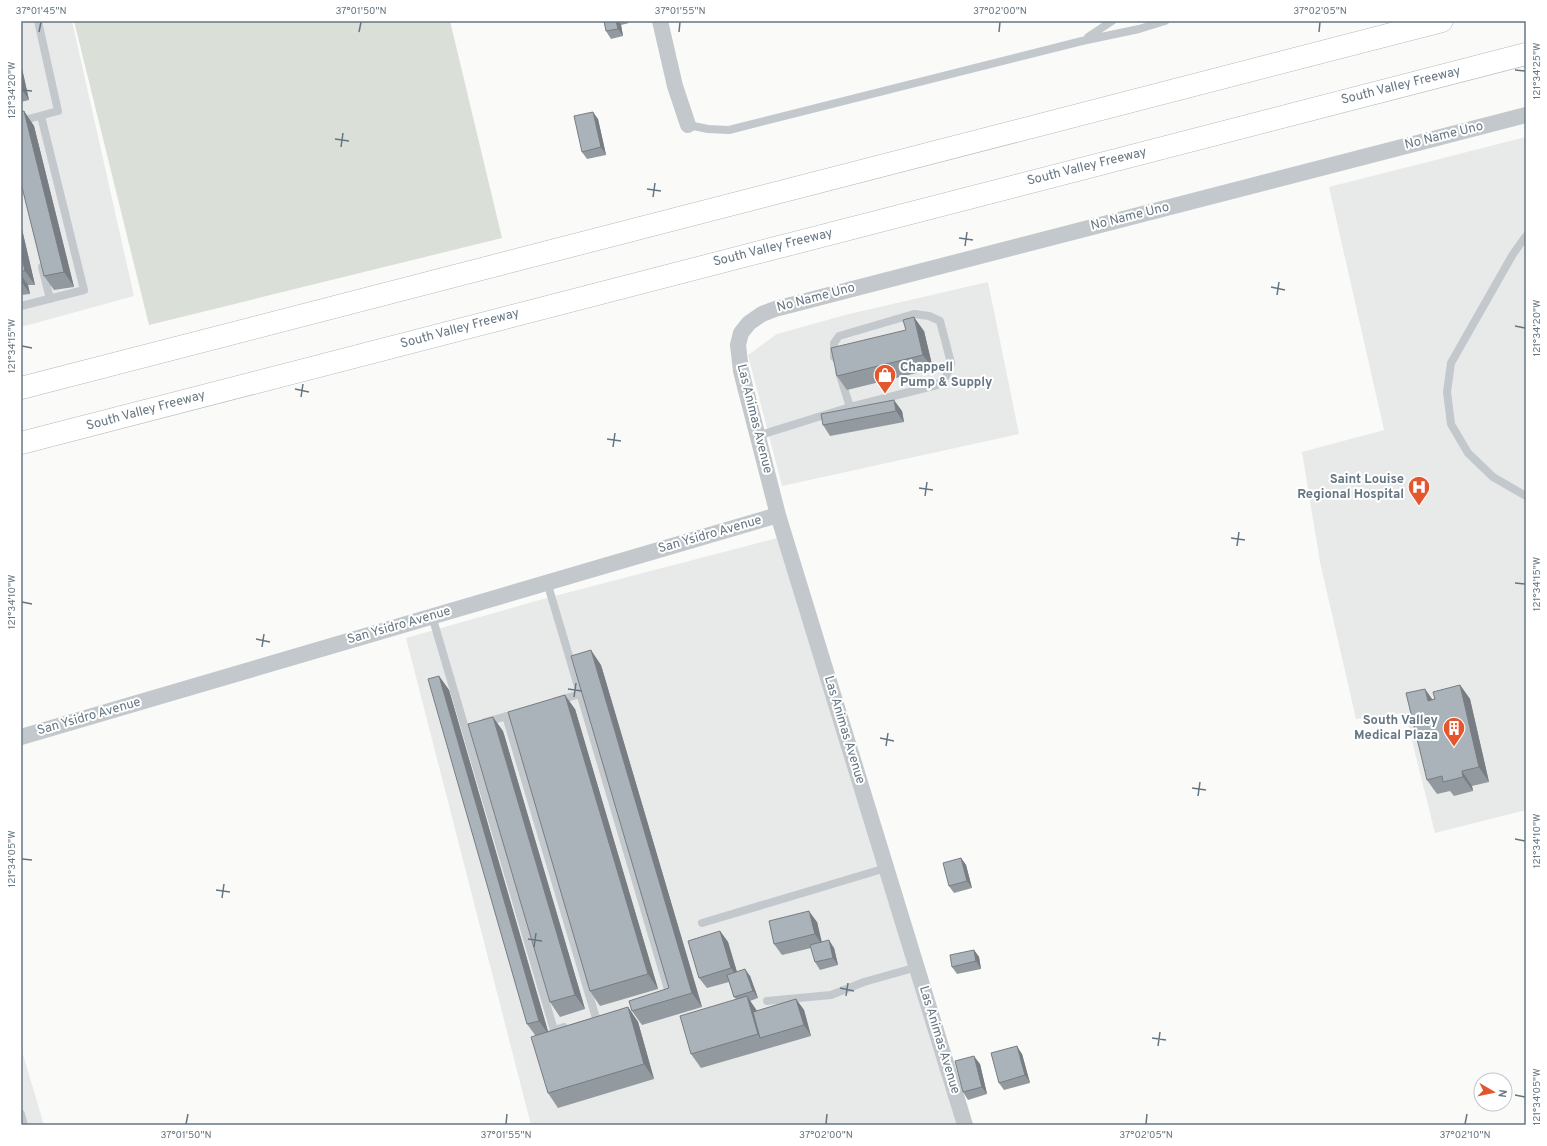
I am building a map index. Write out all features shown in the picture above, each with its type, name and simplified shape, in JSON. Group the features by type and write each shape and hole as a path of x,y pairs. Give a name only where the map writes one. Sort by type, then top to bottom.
{"highway":[{"path":"21,388 1442,21"},
{"name":"South Valley Freeway","path":"21,443 1526,54"}],"street":[{"path":"660,21 675,86 688,125"},
{"name":"No Name Uno","path":"741,333 749,323 762,314 775,309 1526,115"},
{"name":"Las Animas Avenue","path":"741,333 738,346 741,371 778,515 965,1125"},
{"name":"San Ysidro Avenue","path":"21,737 778,515"}],"lane":[{"path":"21,121 58,111 38,21"},
{"path":"1082,40 1112,21"},
{"path":"688,125 708,130 729,130 1082,40 1139,29 1165,21"},
{"path":"21,306 84,290 41,116"},
{"path":"1526,236 1513,254 1451,363 1448,392 1451,424 1468,453 1493,477 1526,496"},
{"path":"41,260 50,299"},
{"path":"757,436 850,407 937,385 946,377 951,363 940,321 929,316 914,314 839,336 834,343 833,356 850,407"},
{"path":"547,582 670,996 662,998"},
{"path":"432,616 472,726 554,1030 575,1024"},
{"path":"550,703 580,694"},
{"path":"472,726 521,712"},
{"path":"506,716 596,1018"},
{"path":"702,923 886,868"},
{"path":"767,1001 831,995 864,982 917,967"},
{"path":"21,1114 24,1125"}],"shaded area":[{"path":"21,21 72,21 134,296 21,327"},
{"path":"74,21 450,21 502,238 149,325"},
{"name":"Saint Louise Regional Hospital","path":"1526,137 1526,810 1435,833 1405,713 1356,719 1320,562 1302,452 1384,430 1329,187"},
{"name":"Chappell Pump & Supply","path":"988,282 1019,434 782,486 748,355 777,334 845,315"},
{"path":"777,538 957,1125 531,1125 406,638 543,599"},
{"path":"21,1048 44,1125 21,1125"}],"building":[{"path":"604,21 616,21 618,29 606,31"},
{"path":"24,111 64,272 44,276 21,183 21,112"},
{"path":"593,112 601,147 582,152 574,116"},
{"path":"21,252 25,271 21,271"},
{"path":"914,317 923,355 837,376 831,348 906,330 903,320"},
{"path":"894,400 896,411 823,425 821,414"},
{"path":"591,650 692,993 632,1011 629,1001 669,988 571,656"},
{"path":"439,676 539,1021 527,1024 428,679"},
{"name":"South Valley Medical Plaza","path":"1460,685 1479,767 1462,771 1463,777 1443,782 1442,776 1427,780 1406,693 1425,689 1428,701 1435,699 1433,692"},
{"path":"565,695 648,974 590,991 508,712"},
{"path":"493,717 575,995 550,1002 468,724"},
{"path":"961,858 967,881 949,886 943,863"},
{"path":"809,911 815,934 774,944 769,921"},
{"path":"720,931 731,968 699,978 688,941"},
{"path":"829,940 833,958 815,962 810,945"},
{"path":"974,950 976,961 952,967 950,955"},
{"path":"745,969 753,991 734,997 727,975"},
{"path":"747,996 758,1034 691,1054 680,1016"},
{"path":"796,999 804,1025 760,1038 753,1012"},
{"path":"628,1007 644,1064 548,1093 531,1037"},
{"path":"1017,1046 1025,1075 999,1083 991,1053"},
{"path":"974,1056 982,1087 963,1092 955,1061"}],"place":[{"name":"Chappell Pump & Supply","path":"885,394"},
{"name":"Saint Louise Regional Hospital","path":"1419,506"},
{"name":"South Valley Medical Plaza","path":"1454,748"}]}
